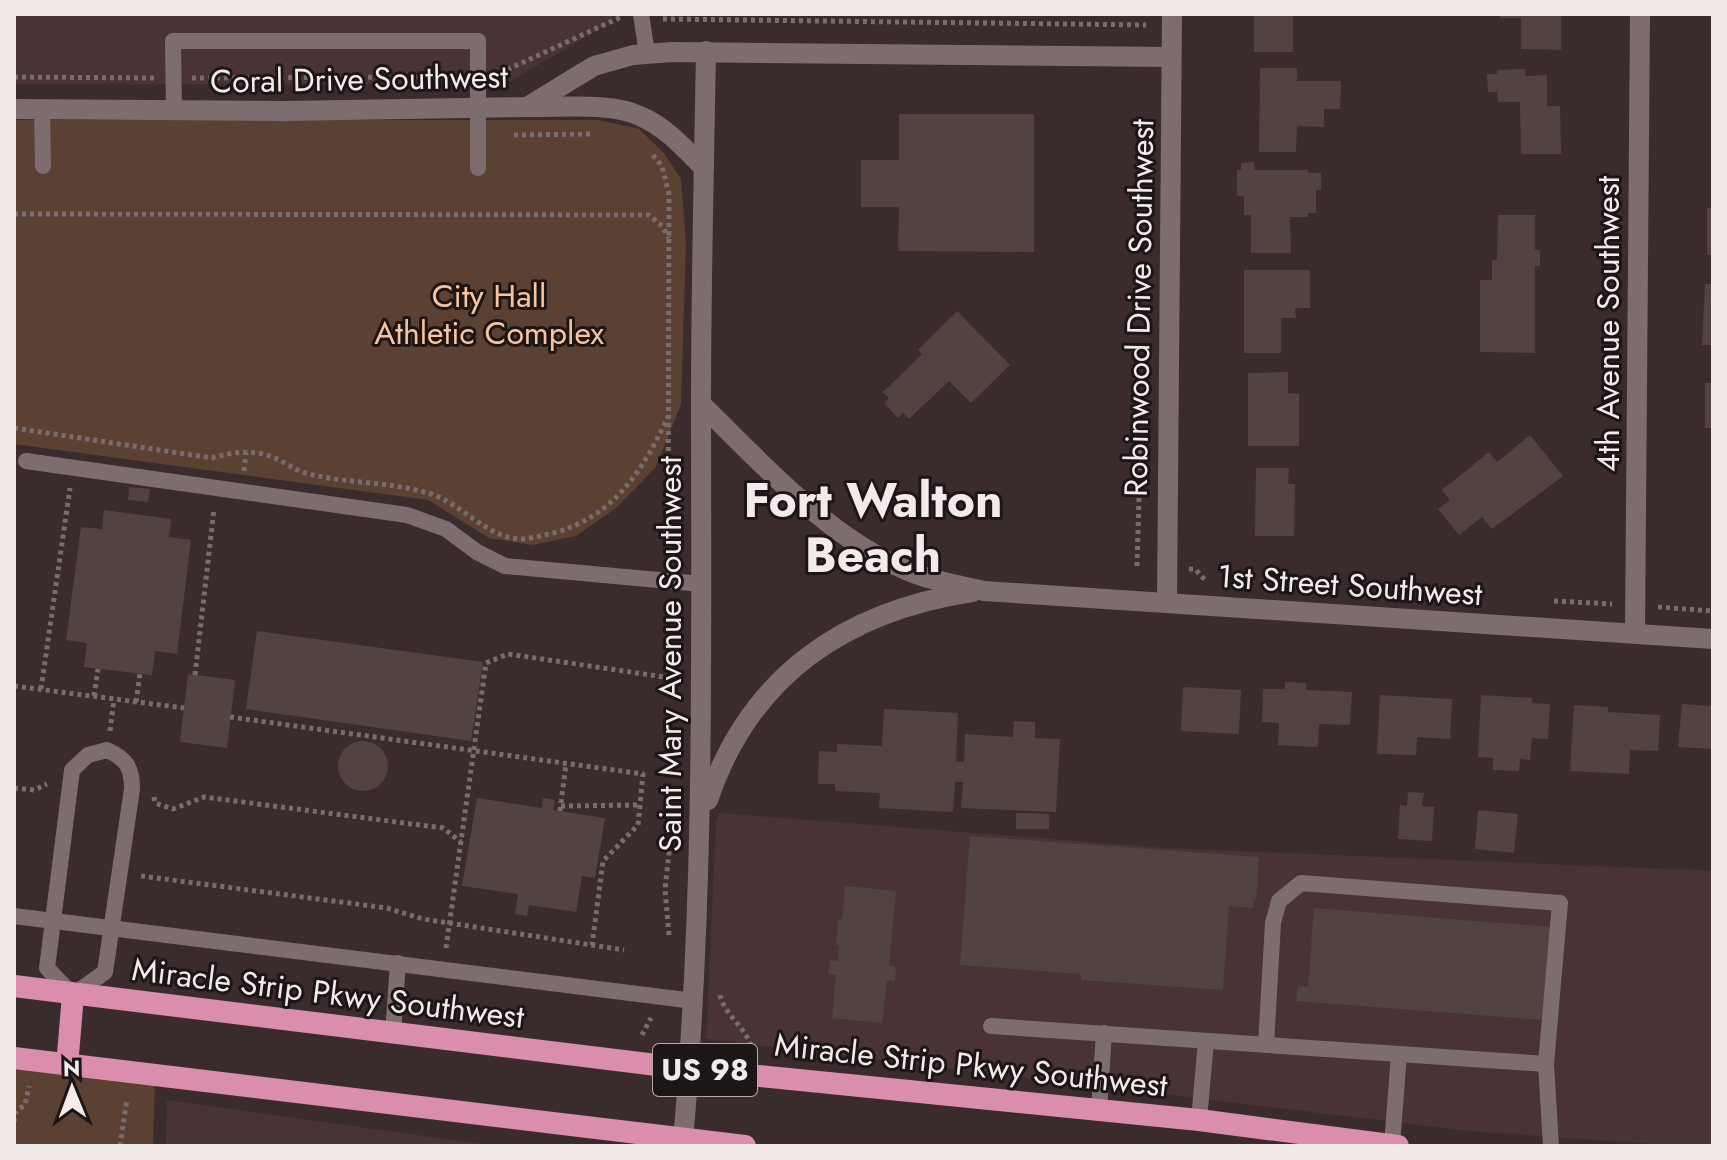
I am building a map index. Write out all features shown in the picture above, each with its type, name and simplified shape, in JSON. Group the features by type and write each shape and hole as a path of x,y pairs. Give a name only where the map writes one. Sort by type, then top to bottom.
{"highway":[{"name":"Miracle Strip Pkwy Southwest","path":"14,986 689,1069 1199,1120 1395,1146"},
{"path":"67,1066 73,995"},
{"name":"US 98","path":"14,1058 745,1146"}],"street":[{"name":"Robinwood Drive Southwest","path":"1167,602 1172,14"},
{"name":"4th Avenue Southwest","path":"1635,633 1640,14"},
{"name":"Coral Drive Southwest","path":"14,109 174,111 527,107 594,66 633,55 706,51 1171,57"},
{"name":"Saint Mary Avenue Southwest","path":"683,1140 694,1001 701,819 701,404 706,51"},
{"path":"527,107 610,109 639,115 666,131 704,168"},
{"name":"1st Street Southwest","path":"701,404 781,481 859,544 906,570 984,591"},
{"name":"1st Street Southwest","path":"701,819 716,776 745,724 774,686 806,657 843,632 905,606 937,597 984,591 1713,639"}],"lane":[{"path":"641,14 647,54"},
{"path":"174,111 173,41 478,41 478,168"},
{"path":"42,109 43,166"},
{"path":"26,461 407,515 446,529 477,552 505,566 702,584"},
{"path":"107,750 123,757 132,772 120,873 105,972 73,995 47,968 72,770 88,755 107,750"},
{"path":"1266,1045 1273,923 1279,901 1301,883 1560,903 1546,1064 1551,1146"},
{"path":"14,916 694,1001"},
{"path":"393,1033 398,963"},
{"path":"991,1026 1546,1064"},
{"path":"1099,1110 1104,1033"},
{"path":"1199,1120 1206,1041"},
{"path":"1395,1146 1399,1054"}],"path":[{"path":"478,135 596,134"},
{"path":"646,148 662,166 669,194 667,581 671,678 677,706"},
{"path":"14,214 649,215 662,226 669,238"},
{"path":"14,428 212,458 228,453 258,453 302,472 430,494 455,503 509,538 532,538 568,529 607,506 649,458 669,414"},
{"path":"41,689 73,468"},
{"path":"195,675 217,488"},
{"path":"444,969 486,663 508,654 671,678"},
{"path":"94,696 98,669"},
{"path":"136,702 140,674"},
{"path":"14,686 184,708"},
{"path":"110,732 114,699"},
{"path":"230,717 643,774 638,825 603,861 592,945"},
{"path":"97,731 123,733"},
{"path":"566,764 561,809 640,805"},
{"path":"14,788 34,790 47,784 56,773"},
{"path":"153,794 155,803 164,808 173,809 204,797 443,828 461,842"},
{"path":"669,946 665,889 673,815"},
{"path":"120,873 387,908 423,919 624,950"},
{"path":"719,985 720,999 732,1020 749,1036 751,1047"},
{"path":"642,1035 662,997"},
{"path":"14,1122 16,1111 25,1105 29,1086"},
{"path":"120,1146 127,1099"}],"shaded area":[{"path":"14,14 612,14 611,22 504,85 14,84"},
{"path":"719,813 1166,848 1713,871 1713,1146 1469,1131 706,1039 716,823"},
{"path":"167,1100 495,1146 166,1146"}],"green space":[{"name":"City Hall Athletic Complex","path":"14,120 599,120 639,129 664,153 681,179 686,243 681,404 656,467 616,508 576,536 532,545 489,538 428,500 14,444"},
{"path":"14,1056 155,1076 153,1146 14,1146"}],"building":[{"path":"1254,14 1293,14 1293,52 1254,52"},
{"path":"1500,14 1561,14 1561,50 1521,49 1521,18 1500,18"},
{"path":"1260,68 1297,68 1297,81 1341,81 1340,109 1324,109 1324,127 1297,126 1296,152 1259,152"},
{"path":"1525,69 1526,76 1547,75 1547,106 1560,106 1561,154 1521,154 1520,102 1498,102 1497,92 1488,92 1487,74 1497,74 1497,70"},
{"path":"899,114 1034,114 1034,252 898,251 899,207 861,207 861,160 899,160"},
{"path":"1254,162 1255,170 1308,170 1308,173 1321,173 1321,190 1316,190 1316,213 1308,213 1308,217 1290,217 1291,253 1251,253 1251,215 1244,215 1244,196 1237,196 1237,170 1241,170 1241,163"},
{"path":"1707,208 1713,208 1713,255 1707,255"},
{"path":"1498,215 1535,215 1535,250 1540,250 1540,266 1535,266 1535,353 1480,352 1480,280 1492,280 1492,260 1497,260"},
{"path":"1244,270 1310,270 1310,308 1295,308 1296,318 1281,318 1281,353 1244,353"},
{"path":"1705,284 1713,284 1713,345 1702,345"},
{"path":"957,311 1010,365 971,403 949,381 909,419 903,413 898,418 884,403 889,398 883,392 922,354 918,350"},
{"path":"1288,372 1288,393 1299,394 1299,446 1248,446 1248,373"},
{"path":"1705,383 1713,383 1713,428 1705,428"},
{"path":"1530,435 1563,476 1492,529 1482,517 1459,535 1438,509 1450,500 1442,490 1489,452 1497,462"},
{"path":"1256,468 1289,468 1288,484 1295,484 1294,536 1255,536"},
{"path":"129,487 150,489 148,502 128,500"},
{"path":"104,510 171,519 169,537 191,540 177,654 155,651 152,675 84,667 87,643 66,640 81,527 102,529"},
{"path":"257,631 483,662 471,741 246,709"},
{"path":"188,674 235,680 227,748 180,742"},
{"path":"1285,682 1306,683 1306,690 1352,692 1350,725 1319,724 1318,747 1278,745 1279,723 1262,722 1263,689 1285,689"},
{"path":"1183,687 1241,690 1239,734 1181,731"},
{"path":"1380,695 1452,699 1450,739 1417,737 1416,755 1377,754"},
{"path":"1481,695 1532,698 1532,703 1550,704 1548,739 1532,738 1530,760 1520,759 1519,771 1493,770 1493,758 1478,757"},
{"path":"1682,704 1713,706 1713,749 1678,747"},
{"path":"1574,705 1608,707 1608,712 1660,715 1658,751 1630,750 1629,774 1570,771"},
{"path":"884,709 958,713 956,761 964,762 965,734 1013,737 1014,721 1035,722 1035,738 1060,739 1056,812 961,808 963,782 955,782 953,812 879,808 880,793 835,791 835,784 818,784 819,751 837,752 837,744 882,746"},
{"path":"363,741 380,749 388,766 380,783 363,791 346,783 338,766 346,749"},
{"path":"1408,792 1424,793 1422,806 1434,807 1432,841 1398,839 1400,805 1407,806"},
{"path":"477,798 542,808 543,798 555,800 553,810 605,818 595,878 582,876 576,912 529,905 527,916 515,914 518,894 462,886"},
{"path":"1478,810 1518,814 1514,853 1475,849"},
{"path":"1016,813 1049,814 1049,829 1016,829"},
{"path":"970,836 1259,857 1253,908 1229,906 1223,990 1081,980 1081,974 960,965"},
{"path":"845,886 896,891 889,966 896,967 895,981 887,980 882,1023 832,1018 836,975 828,974 830,960 838,961 838,919 842,919"},
{"path":"1314,908 1551,927 1544,1020 1296,1001 1298,986 1308,987"}],"district":[{"name":"Fort Walton Beach","path":"873,528"}]}
